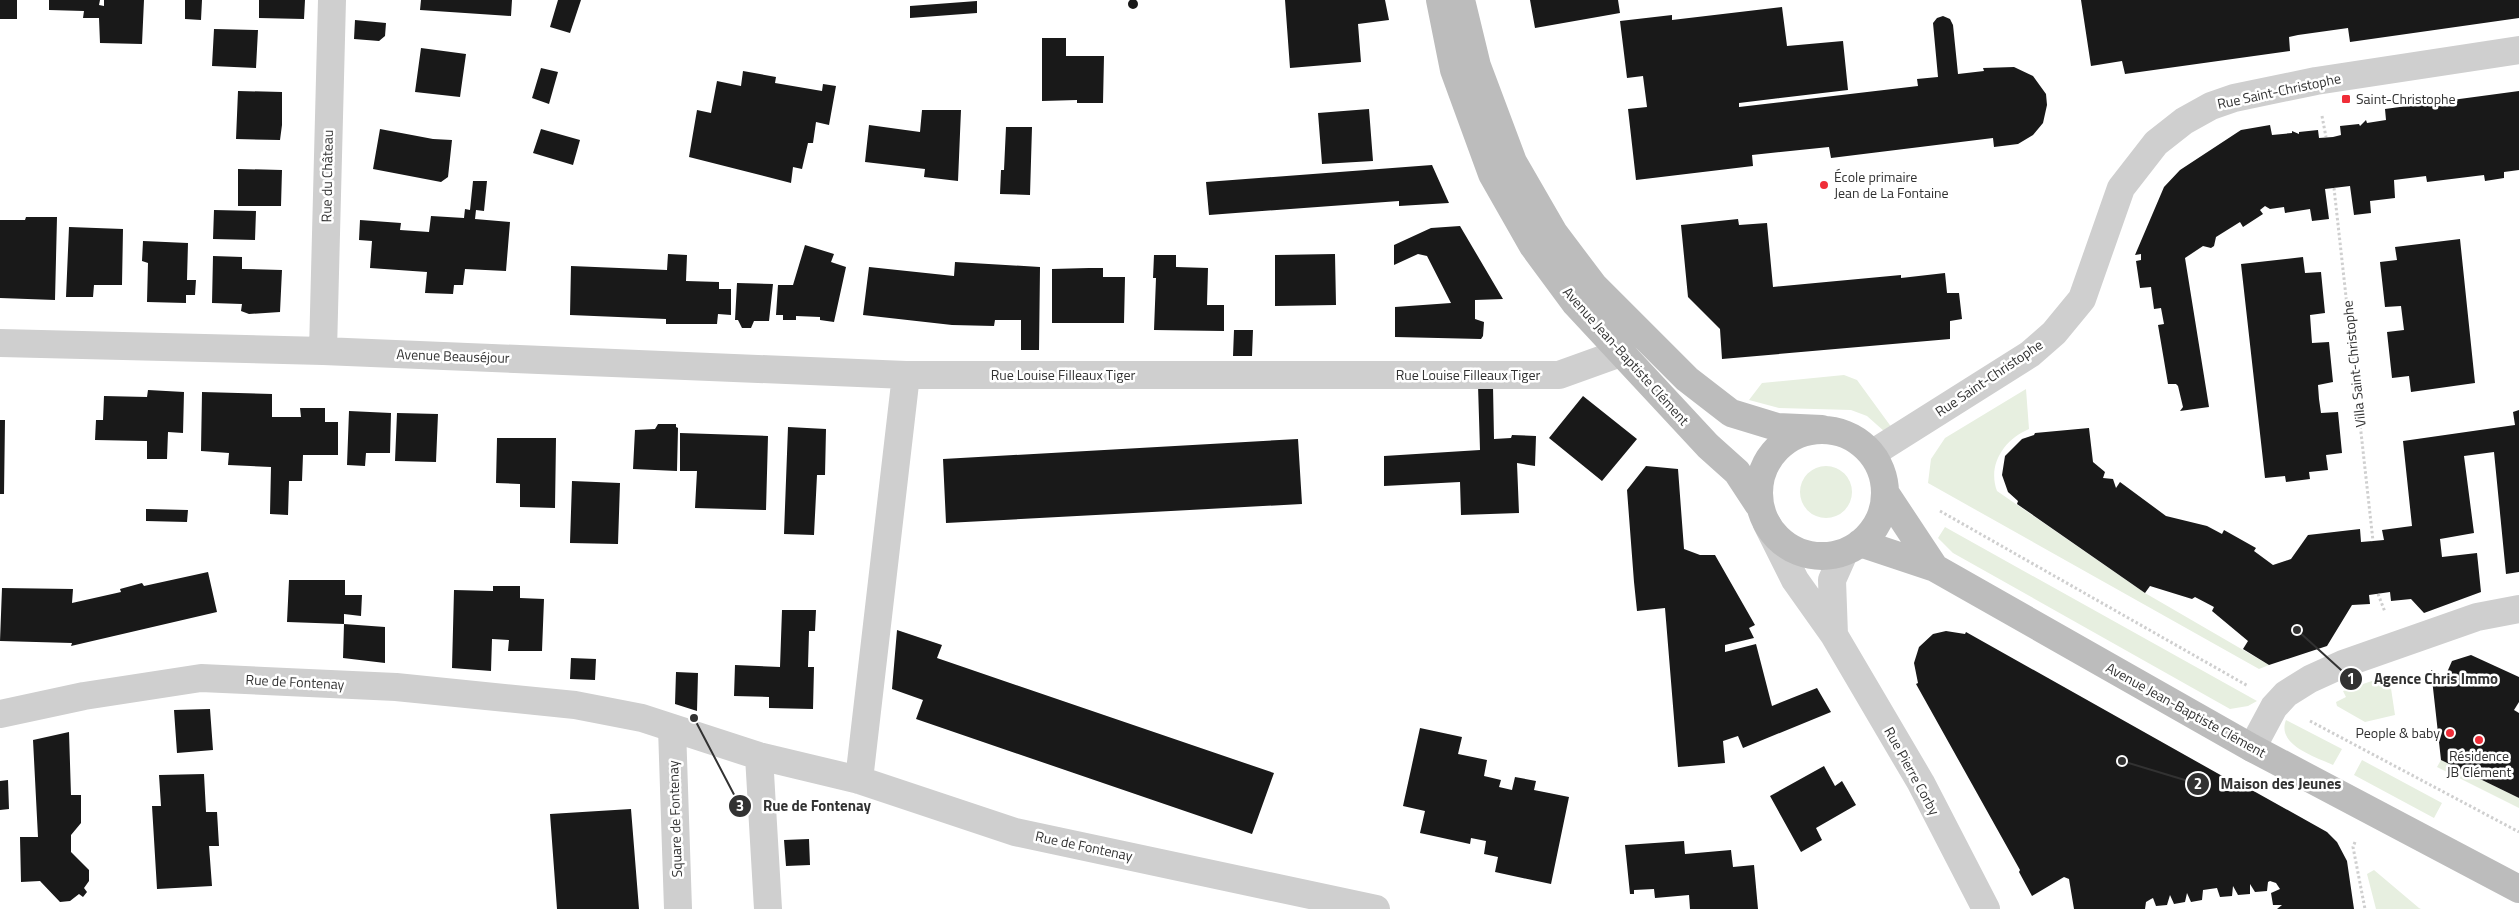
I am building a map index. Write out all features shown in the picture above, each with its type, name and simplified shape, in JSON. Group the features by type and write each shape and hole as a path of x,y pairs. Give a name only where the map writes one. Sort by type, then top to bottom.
{"street":[{"name":"Rue du Château","path":"323,351 332,0"},
{"name":"Avenue Jean-Baptiste Clément","path":"1440,0 1454,70 1492,174 1533,246 1575,302 1708,446 1737,472 1763,514"},
{"name":"Avenue Jean-Baptiste Clément","path":"1461,0 1477,66 1513,162 1554,232 1594,286 1687,379 1730,413 1777,427 1822,429"},
{"name":"Rue Saint-Christophe","path":"1873,453 2030,354 2054,333 2082,299 2121,188 2156,143 2184,121 2211,106 2243,96 2316,81 2519,50"},
{"name":"Avenue Beauséjour","path":"0,343 323,351 906,375"},
{"name":"Rue Louise Filleaux Tiger","path":"906,375 1559,375 1623,352"},
{"path":"859,780 906,375"},
{"path":"1822,429 1842,432 1859,440 1873,453 1883,473 1886,494 1883,512 1876,528 1852,548 1822,556 1800,552 1781,541 1763,514 1760,481 1767,460 1782,444 1800,432 1822,429"},
{"name":"Avenue Jean-Baptiste Clément","path":"1886,494 1935,568"},
{"name":"Rue Pierre Corby","path":"1763,514 1795,580 1834,635 1921,783 1986,909"},
{"name":"Avenue Jean-Baptiste Clément","path":"1852,548 1935,568 2252,748 2519,889"},
{"name":"Rue Pierre Corby","path":"1834,635 1832,580 1852,548"},
{"path":"2252,748 2274,707 2286,694 2310,679 2343,664 2477,617 2519,609"},
{"name":"Rue de Fontenay","path":"0,714 84,696 202,678 396,687 575,705 642,718 759,756 859,780 1016,832 1376,909"},
{"name":"Square de Fontenay","path":"672,728 678,909"},
{"path":"759,756 768,909"}],"path":[{"path":"2321,113 2326,138"},
{"name":"Villa Saint-Christophe","path":"2334,188 2373,541"},
{"path":"1933,506 2257,691"},
{"path":"2378,594 2386,617"},
{"path":"2307,720 2519,832"},
{"path":"2355,842 2353,847 2365,909"}],"green space":[{"path":"1844,375 1857,380 1892,428 1885,432 1867,416 1851,410 1779,408 1749,400 1762,383"},
{"path":"2026,389 2029,429 2012,439 2000,454 1994,471 1997,491 2145,593 2269,665 2259,669 1928,483 1931,459 1945,438"},
{"path":"1821,466 1831,466 1841,470 1848,477 1852,492 1848,507 1841,514 1831,518 1821,518 1811,514 1804,507 1800,497 1800,487 1804,477 1811,470"},
{"path":"1945,527 2257,701 2248,706 2230,709 1953,553 1938,538"},
{"path":"2389,675 2395,715 2365,722 2337,706 2336,702 2346,697 2343,691"},
{"path":"2286,720 2342,749 2333,765 2308,754 2292,743 2284,729"},
{"path":"2362,760 2442,803 2434,818 2354,775"},
{"path":"2441,760 2519,798 2519,808 2437,767"},
{"path":"2374,870 2421,909 2376,909 2367,874"}],"building":[{"path":"1133,-1 1138,4 1133,9 1128,4"},
{"path":"0,0 17,0 17,19 0,19"},
{"path":"49,0 100,0 99,5 104,6 104,0 144,0 142,44 100,43 99,18 83,18 84,11 49,10"},
{"path":"185,0 202,0 201,20 185,19"},
{"path":"259,0 305,0 304,19 259,18"},
{"path":"421,0 512,0 511,16 420,10"},
{"path":"558,0 581,0 570,33 550,27"},
{"path":"1285,0 1385,0 1389,20 1358,24 1361,62 1290,68"},
{"path":"1530,0 1618,0 1620,13 1535,28"},
{"path":"2081,0 2519,0 2519,18 2350,42 2348,28 2298,35 2289,37 2290,51 2125,74 2122,61 2091,66"},
{"path":"977,1 977,13 910,18 910,6"},
{"path":"1782,7 1787,46 1843,41 1848,90 1739,103 1739,107 1918,86 1917,79 1938,77 1933,23 1937,18 1943,16 1950,19 1953,25 1958,74 1984,71 1983,68 2014,67 2033,76 2046,94 2047,105 2043,123 2033,135 2018,144 1994,147 1993,138 1831,158 1829,147 1752,155 1753,166 1636,180 1628,109 1647,107 1643,76 1627,78 1620,21 1672,15 1672,20"},
{"path":"355,20 386,23 385,36 379,41 354,39"},
{"path":"214,29 258,30 256,68 212,66"},
{"path":"1042,38 1066,38 1066,56 1104,56 1103,103 1077,103 1077,100 1042,101"},
{"path":"421,48 466,54 460,97 415,92"},
{"path":"541,68 558,72 549,104 532,98"},
{"path":"743,71 776,77 775,83 822,91 823,84 836,86 829,125 816,122 813,143 808,143 802,169 793,167 791,183 689,157 697,110 711,113 717,81 741,86"},
{"path":"238,91 282,92 280,140 236,139"},
{"path":"2519,91 2519,170 2504,172 2504,178 2485,181 2484,175 2427,182 2426,176 2394,180 2395,198 2370,201 2371,213 2354,215 2350,186 2325,189 2329,219 2312,221 2310,209 2285,213 2284,207 2270,209 2265,206 2260,210 2263,214 2243,227 2240,222 2216,237 2214,246 2211,248 2203,246 2185,258 2209,407 2180,411 2183,407 2178,386 2176,384 2168,384 2158,325 2164,324 2161,308 2154,309 2151,287 2140,288 2136,261 2141,260 2141,254 2135,255 2164,187 2180,170 2241,130 2270,125 2272,135 2292,133 2292,131 2299,134 2299,132 2318,130 2319,138 2333,137 2341,135 2340,126 2359,124 2360,126 2366,120 2367,123 2386,120 2385,109"},
{"path":"1369,109 1373,161 1322,164 1318,113"},
{"path":"922,110 961,110 958,181 924,177 925,169 865,162 869,125 920,132"},
{"path":"1006,127 1032,127 1030,195 1000,194 1001,170 1004,170"},
{"path":"380,129 433,139 452,140 448,177 441,182 373,169"},
{"path":"541,129 580,140 573,165 533,153"},
{"path":"1432,165 1449,203 1399,206 1399,201 1209,215 1206,182"},
{"path":"238,169 282,170 281,206 238,206"},
{"path":"473,181 487,181 484,211 476,210 475,219 510,222 506,271 465,269 463,285 454,285 453,294 425,293 427,272 370,268 372,241 359,240 360,220 401,223 400,230 429,232 431,216 464,218 465,209 470,210"},
{"path":"214,210 256,211 255,240 213,239"},
{"path":"26,217 57,217 55,300 0,298 0,220 25,220"},
{"path":"1738,219 1739,225 1767,223 1773,287 1901,275 1901,278 1945,273 1947,293 1959,293 1962,319 1950,321 1950,339 1722,359 1720,329 1688,297 1681,225"},
{"path":"1460,226 1503,299 1475,300 1475,319 1484,322 1483,336 1481,339 1395,337 1395,307 1451,303 1427,256 1418,254 1394,265 1394,245 1431,228"},
{"path":"69,227 123,229 122,285 94,285 93,297 66,297"},
{"path":"2460,239 2475,383 2411,392 2409,376 2392,378 2387,332 2404,330 2401,306 2385,307 2380,262 2397,260 2395,247"},
{"path":"143,241 188,243 187,280 196,280 195,295 186,295 186,303 147,302 148,263 142,261"},
{"path":"805,245 834,254 831,262 846,267 834,322 820,320 820,317 796,316 796,320 783,320 783,315 776,315 778,285 793,285"},
{"path":"668,254 687,255 686,281 719,282 719,289 731,289 731,315 718,314 717,324 666,324 666,319 570,315 571,266 667,270"},
{"path":"1335,254 1336,305 1275,306 1275,255"},
{"path":"1154,255 1176,255 1176,267 1208,268 1207,305 1224,305 1224,331 1154,330 1156,278 1153,278"},
{"path":"213,256 242,257 242,269 282,270 280,312 249,314 241,311 242,304 212,303"},
{"path":"2303,257 2305,273 2321,272 2325,313 2310,315 2312,343 2329,342 2333,382 2318,385 2319,399 2321,413 2338,412 2342,453 2326,455 2328,470 2309,472 2310,479 2286,482 2285,476 2265,478 2241,264"},
{"path":"955,262 1040,267 1039,350 1021,350 1021,320 995,320 994,326 952,325 863,315 869,267 954,276"},
{"path":"1103,268 1103,277 1125,277 1124,323 1052,323 1052,269"},
{"path":"737,283 773,284 769,321 754,321 751,328 742,328 738,320 735,320"},
{"path":"1234,330 1253,330 1252,356 1233,356"},
{"path":"1478,385 1493,386 1494,439 1511,438 1512,435 1536,436 1535,466 1517,463 1519,513 1461,515 1460,482 1384,486 1384,456 1480,450"},
{"path":"148,390 184,392 183,433 168,432 167,459 147,459 147,441 95,440 96,420 103,420 104,396 147,397"},
{"path":"202,392 272,394 272,417 301,417 300,408 325,408 325,422 338,422 338,455 303,455 302,481 289,481 288,515 270,514 271,467 228,465 229,453 201,451"},
{"path":"1583,396 1637,439 1602,481 1549,438"},
{"path":"2519,410 2519,572 2506,574 2494,452 2464,456 2474,533 2440,539 2442,557 2477,553 2481,592 2424,613 2411,599 2391,601 2390,592 2369,595 2370,604 2352,605 2327,646 2269,665 2243,649 2248,641 2212,611 2214,607 2195,597 2192,599 2150,586 2145,593 2017,504 2018,501 2008,492 2002,475 2005,456 2022,439 2035,433 2089,428 2093,462 2105,472 2103,478 2113,479 2116,488 2120,482 2166,516 2207,526 2222,534 2224,530 2256,548 2254,551 2273,565 2291,559 2308,535 2360,529 2361,542 2373,541 2384,540 2382,530 2412,526 2403,441 2515,425 2513,412"},
{"path":"349,411 391,413 390,453 366,453 365,466 347,465"},
{"path":"397,413 438,414 436,462 395,461"},
{"path":"0,420 5,420 4,494 0,494"},
{"path":"658,424 676,424 678,428 677,471 633,469 635,430 655,429"},
{"path":"788,427 826,429 825,475 817,475 814,535 784,534"},
{"path":"680,433 768,436 766,510 695,508 697,471 680,471"},
{"path":"497,438 556,438 555,508 520,507 520,484 496,483"},
{"path":"1298,439 1302,504 946,523 943,459"},
{"path":"1646,466 1678,469 1684,549 1700,555 1715,555 1755,625 1749,628 1754,638 1725,645 1725,652 1756,644 1772,706 1817,688 1831,712 1743,748 1738,736 1723,741 1725,763 1678,767 1665,608 1637,611 1627,490"},
{"path":"572,481 620,483 618,544 570,543"},
{"path":"146,509 188,510 187,522 146,521"},
{"path":"208,572 217,612 71,646 72,643 0,641 2,588 73,589 72,603 121,592 120,589 142,583 144,586"},
{"path":"289,580 345,580 345,595 362,595 361,616 344,614 344,624 287,622"},
{"path":"493,586 520,586 520,598 544,599 542,651 508,651 509,640 492,639 491,671 452,668 454,590 493,591"},
{"path":"782,610 816,610 815,631 809,631 808,667 814,667 813,709 769,708 769,697 734,696 735,665 780,667"},
{"path":"344,624 385,627 385,663 343,658"},
{"path":"897,630 942,645 937,658 1274,773 1252,834 916,719 923,700 892,689"},
{"path":"1946,631 1965,634 1966,632 2249,791 2250,789 2327,832 2337,842 2347,861 2354,909 2277,909 2282,905 2273,905 2271,893 2280,889 2276,883 2270,881 2268,882 2267,891 2255,892 2250,884 2250,894 2238,895 2233,886 2232,896 2220,897 2217,888 2203,890 2202,900 2191,902 2187,893 2185,902 2174,904 2170,895 2167,905 2156,906 2153,898 2146,902 2145,909 2074,909 2069,879 2064,877 2032,896 2019,872 2020,870 1916,684 1918,683 1914,663 1919,647 1933,634"},
{"name":"Résidence JB Clément","path":"2471,655 2519,677 2519,702 2514,710 2519,713 2519,798 2441,760 2431,670 2445,677 2452,661"},
{"path":"571,658 596,659 595,680 570,679"},
{"path":"676,672 698,673 697,711 675,704"},
{"path":"210,709 213,750 177,753 174,710"},
{"path":"1420,728 1462,737 1458,754 1487,760 1484,776 1501,780 1499,787 1512,790 1515,777 1536,781 1534,790 1569,797 1551,884 1495,872 1498,857 1484,854 1486,841 1471,838 1470,844 1420,833 1425,811 1403,806"},
{"path":"69,732 71,795 81,795 81,823 71,835 71,852 89,870 89,881 84,888 87,892 83,897 79,894 70,901 60,902 40,881 21,882 20,837 38,837 33,740"},
{"path":"1824,766 1835,786 1842,781 1856,805 1816,828 1822,840 1801,852 1770,796"},
{"path":"204,774 206,812 217,812 219,846 209,846 212,886 157,889 152,806 161,806 159,775"},
{"path":"8,780 9,809 0,810 0,781"},
{"path":"631,809 639,909 557,909 550,814"},
{"path":"809,839 810,865 786,866 784,840"},
{"path":"1684,841 1685,854 1731,850 1733,867 1754,865 1758,909 1690,909 1689,895 1655,898 1654,889 1634,890 1634,894 1630,894 1625,845"}],"place":[{"name":"Saint-Christophe","path":"2346,99"},
{"name":"École primaire Jean de La Fontaine","path":"1824,185"},
{"name":"Agence Chris Immo","path":"2297,630"},
{"name":"Rue de Fontenay","path":"694,718"},
{"name":"People & baby","path":"2450,733"},
{"name":"Résidence JB Clément","path":"2479,740"},
{"name":"Maison des Jeunes","path":"2122,761"}]}
